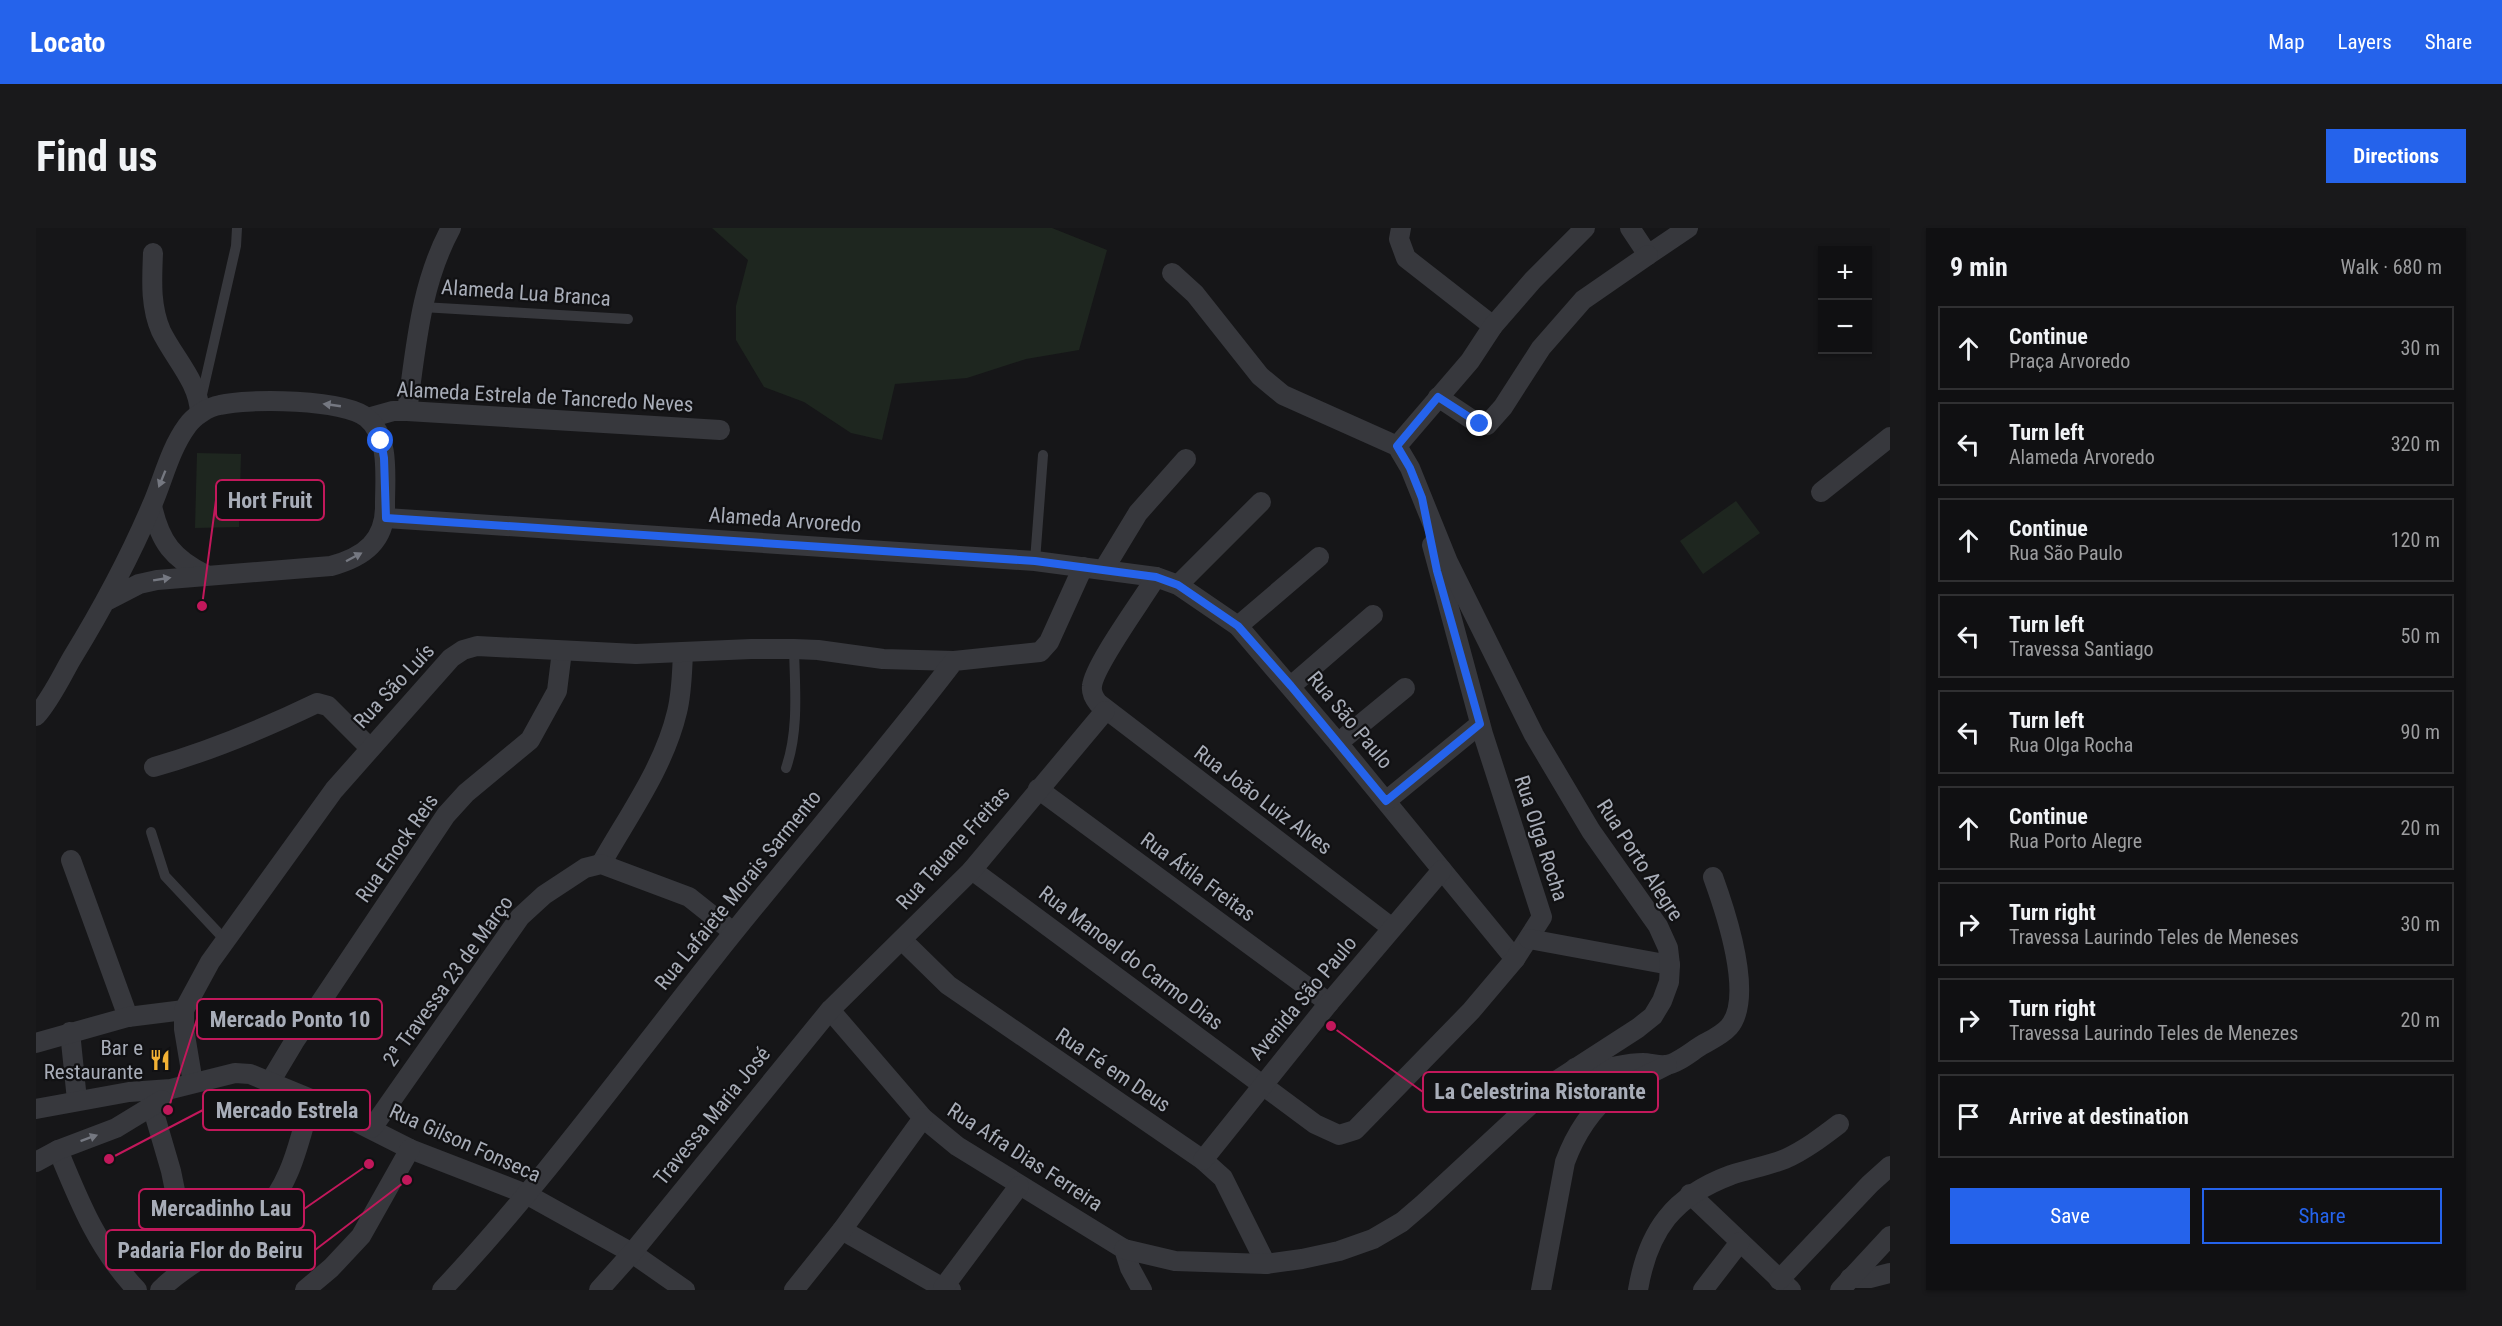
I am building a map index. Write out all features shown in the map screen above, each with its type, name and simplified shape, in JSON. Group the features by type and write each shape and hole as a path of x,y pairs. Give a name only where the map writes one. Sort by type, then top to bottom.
{"street":[{"path":"407,411 422,307 437,254 451,228"},
{"path":"1401,228 1399,239 1406,258 1493,326"},
{"path":"1172,273 1194,294 1260,376 1283,395 1397,446 1470,361 1493,326 1533,280 1585,228"},
{"path":"1630,228 1648,255"},
{"path":"1438,397 1471,419 1487,425 1503,407 1541,348 1583,300 1688,228"},
{"path":"153,253 153,296 161,331 196,390 200,408"},
{"path":"36,716 108,600 152,506 177,443 200,408 243,402 308,403 340,406 357,411 368,418 381,441 384,458 386,518 373,544 350,561 331,566 178,577 139,584 108,600"},
{"name":"Alameda Estrela de Tancredo Neves","path":"368,418 393,411 407,411 720,430"},
{"path":"1821,492 1890,437"},
{"name":"Rua Porto Alegre","path":"1124,1249 1175,1261 1266,1264 1339,1251 1373,1239 1402,1222 1549,1087 1653,1016 1669,982 1668,948 1658,926 1591,831 1534,735 1448,562 1410,468 1397,446"},
{"path":"1104,569 1138,513 1186,459"},
{"name":"Rua Olga Rocha","path":"1262,1086 1315,1124 1339,1135 1355,1130 1471,1011 1515,959 1542,916 1541,907 1480,724 1437,571 1422,498"},
{"path":"1178,585 1262,502"},
{"path":"152,506 156,525 176,557 206,576"},
{"name":"Alameda Arvoredo","path":"386,518 1035,561 1156,577 1178,585"},
{"path":"1238,626 1319,556"},
{"path":"954,661 1040,652 1049,642 1083,567"},
{"path":"1106,711 1093,696 1094,678 1100,664 1156,577"},
{"name":"Rua São Paulo","path":"1178,585 1238,626 1338,742 1515,959"},
{"path":"1291,686 1373,615"},
{"name":"Rua São Luís","path":"184,1010 210,962 334,790 451,658 464,650 477,646 495,646 636,654 794,649 883,659 954,661"},
{"name":"Rua Enock Reis","path":"270,1082 294,1042 446,815 466,793 530,740 557,691 562,651"},
{"path":"683,652 681,694 673,727 659,762 601,864 689,897 733,933"},
{"name":"Rua Lafaiete Morais Sarmento","path":"442,1290 526,1194 733,933 954,661"},
{"path":"1338,742 1405,688"},
{"path":"154,767 254,731 317,703 328,706 370,748"},
{"name":"Rua Tauane Freitas","path":"830,1010 972,870 1106,711"},
{"name":"Rua João Luiz Alves","path":"1106,711 1392,928"},
{"path":"1386,801 1480,724"},
{"name":"Rua Átila Freitas","path":"1038,789 1329,1003"},
{"path":"71,860 128,1017"},
{"name":"2ª Travessa 23 de Março","path":"372,1128 520,917 544,894 585,868 601,864"},
{"name":"Rua Manoel do Carmo Dias","path":"972,870 1262,1086"},
{"name":"Avenida São Paulo","path":"1203,1160 1329,1003 1442,870"},
{"path":"1541,1290 1565,1162 1572,1143 1591,1115 1616,1091 1718,1036 1728,1028 1735,1017 1738,991 1735,946 1727,914 1713,877"},
{"path":"1529,939 1670,965"},
{"name":"Rua Fé em Deus","path":"902,940 948,985 1203,1160 1223,1178 1266,1264"},
{"path":"36,1042 128,1017 184,1010 184,1029 193,1083"},
{"name":"Rua Afra Dias Ferreira","path":"830,1010 923,1118 957,1146 1124,1249"},
{"name":"Travessa Maria José","path":"599,1290 632,1253 830,1010"},
{"path":"70,1032 77,1100"},
{"path":"1575,1068 1600,1071 1642,1063 1667,1065"},
{"name":"Rua Gilson Fonseca","path":"36,1109 77,1100 171,1089 243,1073 311,1099 410,1149 526,1194 632,1253 685,1290"},
{"path":"36,1162 58,1150 116,1128 163,1099 171,1089"},
{"path":"160,1290 190,1264 254,1222 280,1191 291,1168 311,1099"},
{"path":"152,1106 169,1162 190,1264"},
{"path":"794,1290 842,1230 923,1118"},
{"path":"1638,1290 1644,1260 1661,1224 1690,1194 1733,1174 1784,1159 1819,1140 1839,1124"},
{"path":"305,1290 331,1268 361,1236 410,1149"},
{"path":"58,1150 87,1221 118,1270 137,1290"},
{"path":"1690,1194 1785,1285 1870,1184 1890,1166"},
{"path":"842,1230 947,1289 1019,1186"},
{"path":"1845,1284 1890,1236"},
{"path":"1703,1290 1740,1242"},
{"path":"1124,1249 1130,1268 1142,1290"},
{"path":"1845,1284 1890,1273"}],"lane":[{"path":"200,408 236,246 237,228"},
{"name":"Alameda Lua Branca","path":"422,307 628,319"},
{"path":"1035,561 1043,455"},
{"path":"786,768 793,743 795,724 794,649"},
{"path":"151,832 165,876 226,941"}],"shaded area":[{"path":"712,228 1052,228 1107,250 1079,350 1026,359 967,378 895,384 882,440 851,433 804,402 764,387 736,340 736,306 748,260"},
{"path":"197,453 241,454 239,527 195,528"},
{"path":"1736,501 1760,533 1703,574 1680,541"}],"place":[{"name":"Hort Fruit","path":"202,606"},
{"name":"La Celestrina Ristorante","path":"1331,1026"},
{"name":"Bar e Restaurante","path":"160,1060"},
{"name":"Mercado Ponto 10","path":"168,1110"},
{"name":"Mercado Estrela","path":"109,1159"},
{"name":"Mercadinho Lau","path":"369,1164"},
{"name":"Padaria Flor do Beiru","path":"407,1180"}],"route":[{"path":"381,441 384,458 386,518 1035,561 1156,577 1178,585 1238,626 1386,801 1480,724 1437,571 1422,498 1410,468 1397,446 1438,397 1480,424"}]}
